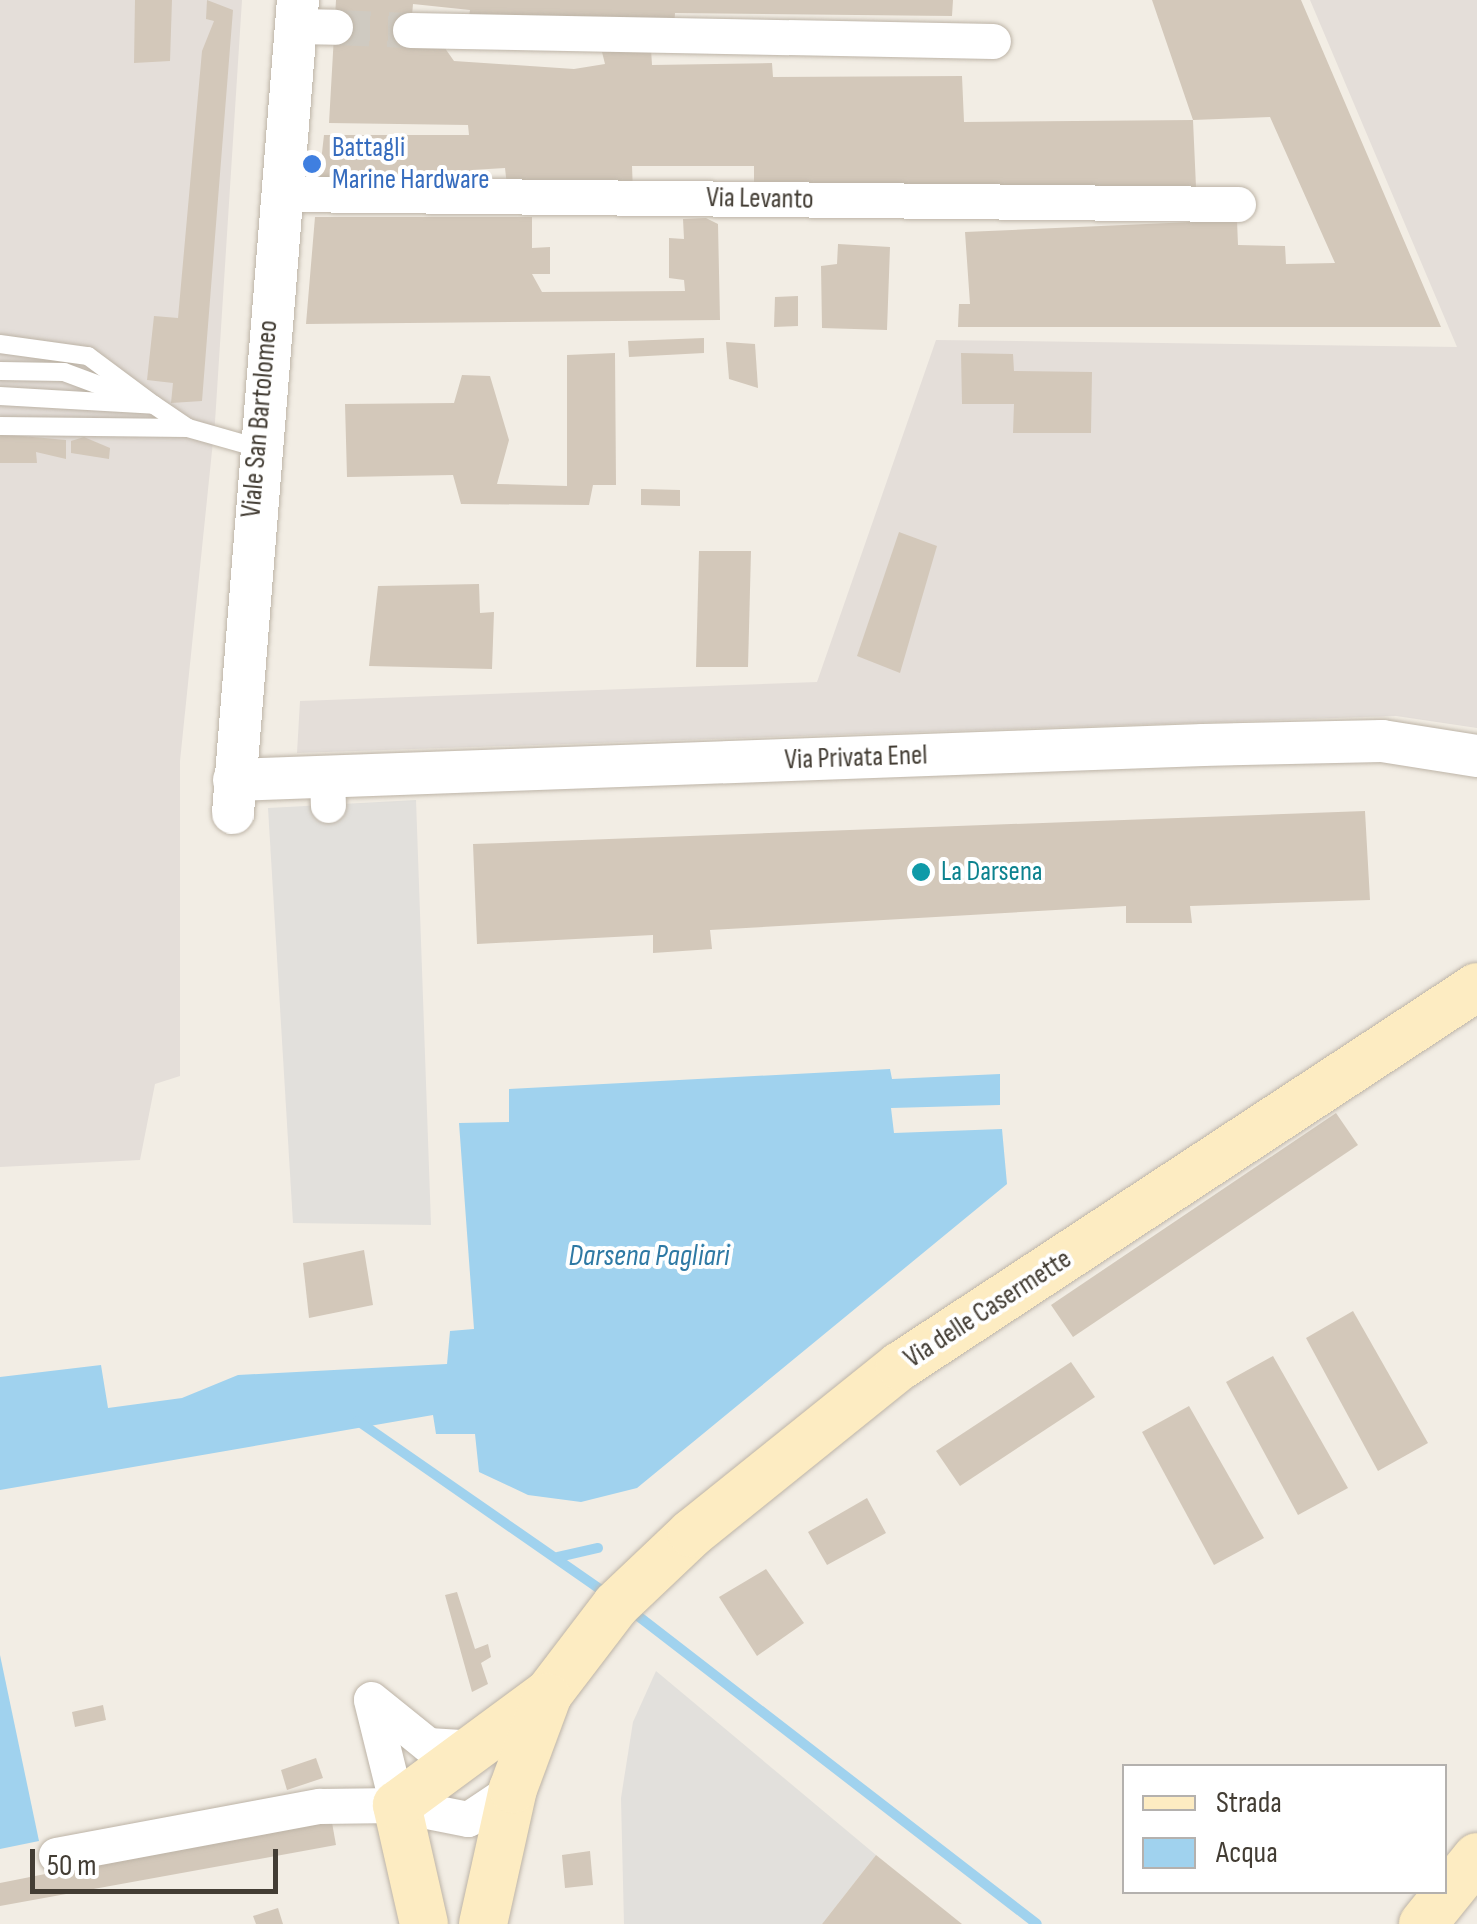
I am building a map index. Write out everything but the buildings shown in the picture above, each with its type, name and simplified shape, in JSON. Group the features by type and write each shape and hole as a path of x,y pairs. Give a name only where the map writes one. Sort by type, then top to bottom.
{"main road":[{"name":"Via delle Casermette","path":"549,1693 626,1596 900,1366 1477,986"},
{"path":"424,1924 397,1805 441,1764 477,1748 549,1693"},
{"path":"483,1924 513,1789 549,1693"},
{"path":"1423,1924 1477,1857"}],"street":[{"name":"Viale San Bartolomeo","path":"234,796 255,447 282,194 309,18"},
{"path":"410,30 993,41"},
{"name":"Via Levanto","path":"282,194 1238,204"},
{"name":"Via Privata Enel","path":"234,796 1203,744 1382,742 1477,756"},
{"path":"397,1805 371,1699 428,1745 477,1748"},
{"path":"56,1855 318,1806 397,1805 468,1818 513,1789"}],"lane":[{"path":"0,344 88,356 188,428"},
{"path":"0,371 64,372 154,406"},
{"path":"0,396 154,406"},
{"path":"0,426 188,428 255,447"}],"shaded area":[{"path":"0,0 242,0 215,422 180,761 180,1076 155,1084 140,1160 0,1167"},
{"path":"1310,0 1477,0 1477,728 1396,716 297,753 300,701 817,682 936,340 1457,347"},
{"path":"416,800 431,1225 293,1223 268,808"},
{"path":"656,1671 876,1855 822,1924 624,1924 621,1798 633,1722"}],"water":[{"name":"Darsena Pagliari","path":"890,1069 892,1079 1000,1074 1000,1105 891,1108 894,1133 1002,1129 1007,1184 637,1488 581,1502 528,1495 479,1472 475,1434 436,1434 433,1415 0,1490 0,1377 101,1365 108,1408 182,1398 238,1375 447,1364 450,1331 474,1329 459,1123 509,1122 509,1089"},
{"path":"0,1655 39,1841 0,1849"}],"waterway":[{"path":"358,1421 607,1594"},
{"path":"558,1557 598,1548"},
{"path":"629,1609 1037,1924"}],"tunnel":[{"path":"335,27 410,30"}],"place":[{"name":"Battagli Marine Hardware","path":"312,164"},
{"name":"La Darsena","path":"921,872"}]}
